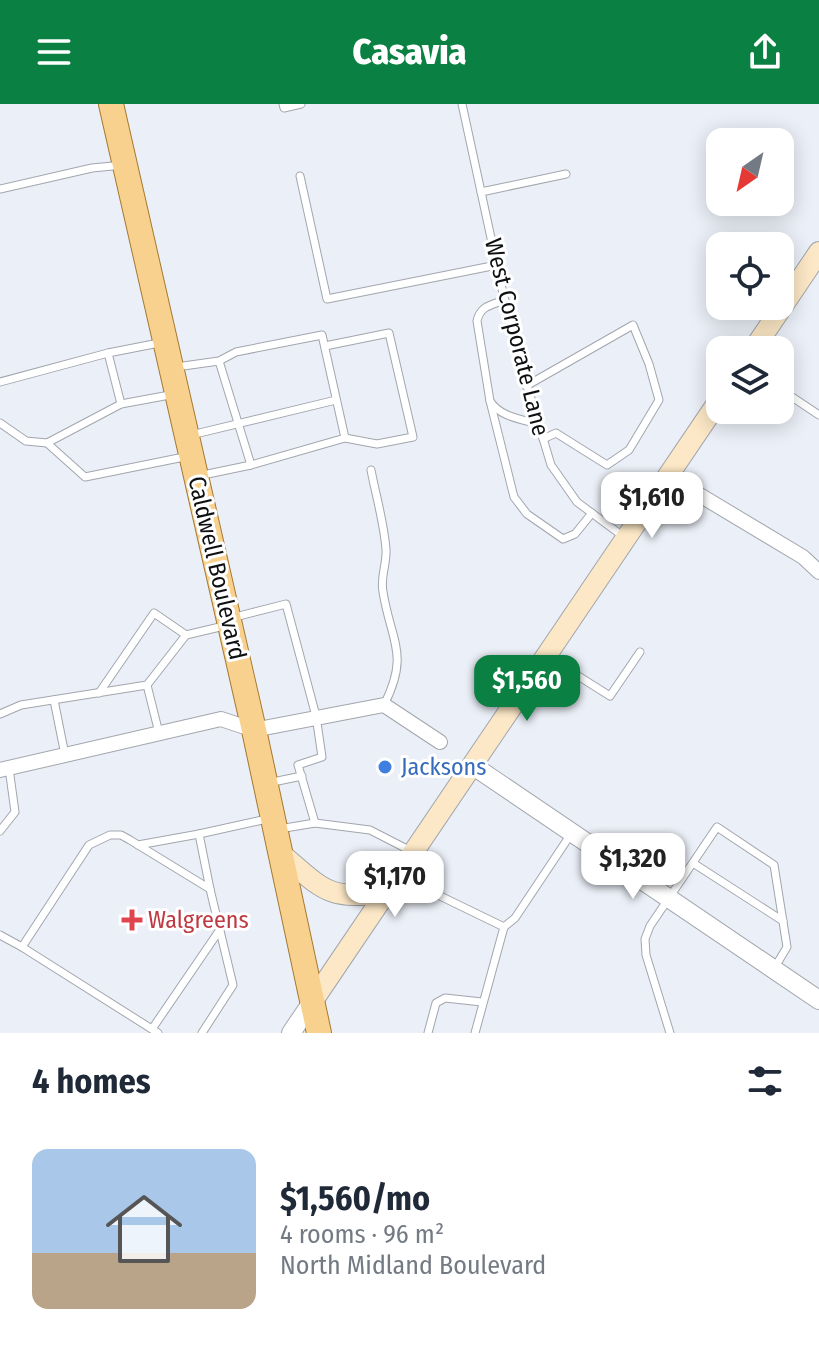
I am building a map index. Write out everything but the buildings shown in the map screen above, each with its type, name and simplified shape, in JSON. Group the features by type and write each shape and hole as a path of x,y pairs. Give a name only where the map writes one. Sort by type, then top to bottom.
{"main road":[{"name":"Caldwell Boulevard","path":"111,104 254,730 319,1033"},
{"path":"762,336 819,252"},
{"path":"312,1002 706,420"},
{"path":"276,834 326,890 340,895 392,884"}],"street":[{"path":"668,476 803,557 819,572"},
{"path":"4,769 221,719 254,730 384,705 440,742"},
{"path":"472,765 819,1000"},
{"path":"291,1033 312,1002"}],"lane":[{"path":"283,104 284,108 301,104"},
{"name":"West Corporate Lane","path":"462,104 526,386 551,465 577,502 626,538"},
{"path":"0,189 92,168 125,165"},
{"path":"481,192 566,174"},
{"path":"300,176 327,299 497,265"},
{"path":"505,300 486,306 479,312 477,321 490,401 514,497 527,514 563,539 575,534 592,513"},
{"path":"526,386 633,325 649,364 659,400 629,450 607,465 556,433 543,439"},
{"path":"47,443 85,477 191,456 251,465 345,438 377,444 413,437 389,333 325,346"},
{"path":"171,368 219,361 236,352 322,335 345,438"},
{"path":"0,382 165,341"},
{"path":"108,353 121,404"},
{"path":"219,361 251,465"},
{"path":"0,423 26,441 47,443 121,404 177,394"},
{"path":"794,398 819,415"},
{"path":"191,456 238,424 336,400"},
{"path":"490,401 502,414 538,424"},
{"path":"371,470 386,551 381,580 399,657 395,683 384,705"},
{"path":"0,714 21,705 147,685 186,635 286,604 316,716 322,757 298,765 315,823"},
{"path":"99,693 154,613 186,635"},
{"path":"546,655 610,696 640,652"},
{"path":"147,685 159,733"},
{"path":"54,700 65,755"},
{"path":"0,831 15,812 4,769"},
{"path":"265,783 302,776"},
{"path":"138,845 199,834 276,834 315,823 370,830 413,852"},
{"path":"670,1033 646,955 645,939 717,827 774,865 787,947 774,970"},
{"path":"475,1033 504,927 515,918 571,833"},
{"path":"199,834 233,985 202,1033"},
{"path":"22,947 89,845 110,835 121,835 210,889"},
{"path":"693,863 783,921"},
{"path":"392,884 504,927"},
{"path":"0,935 155,1031 219,931"},
{"path":"428,1033 436,1003 445,998 482,1002"}],"place":[{"name":"Jacksons","path":"385,767"},
{"name":"Walgreens","path":"132,920"}]}
